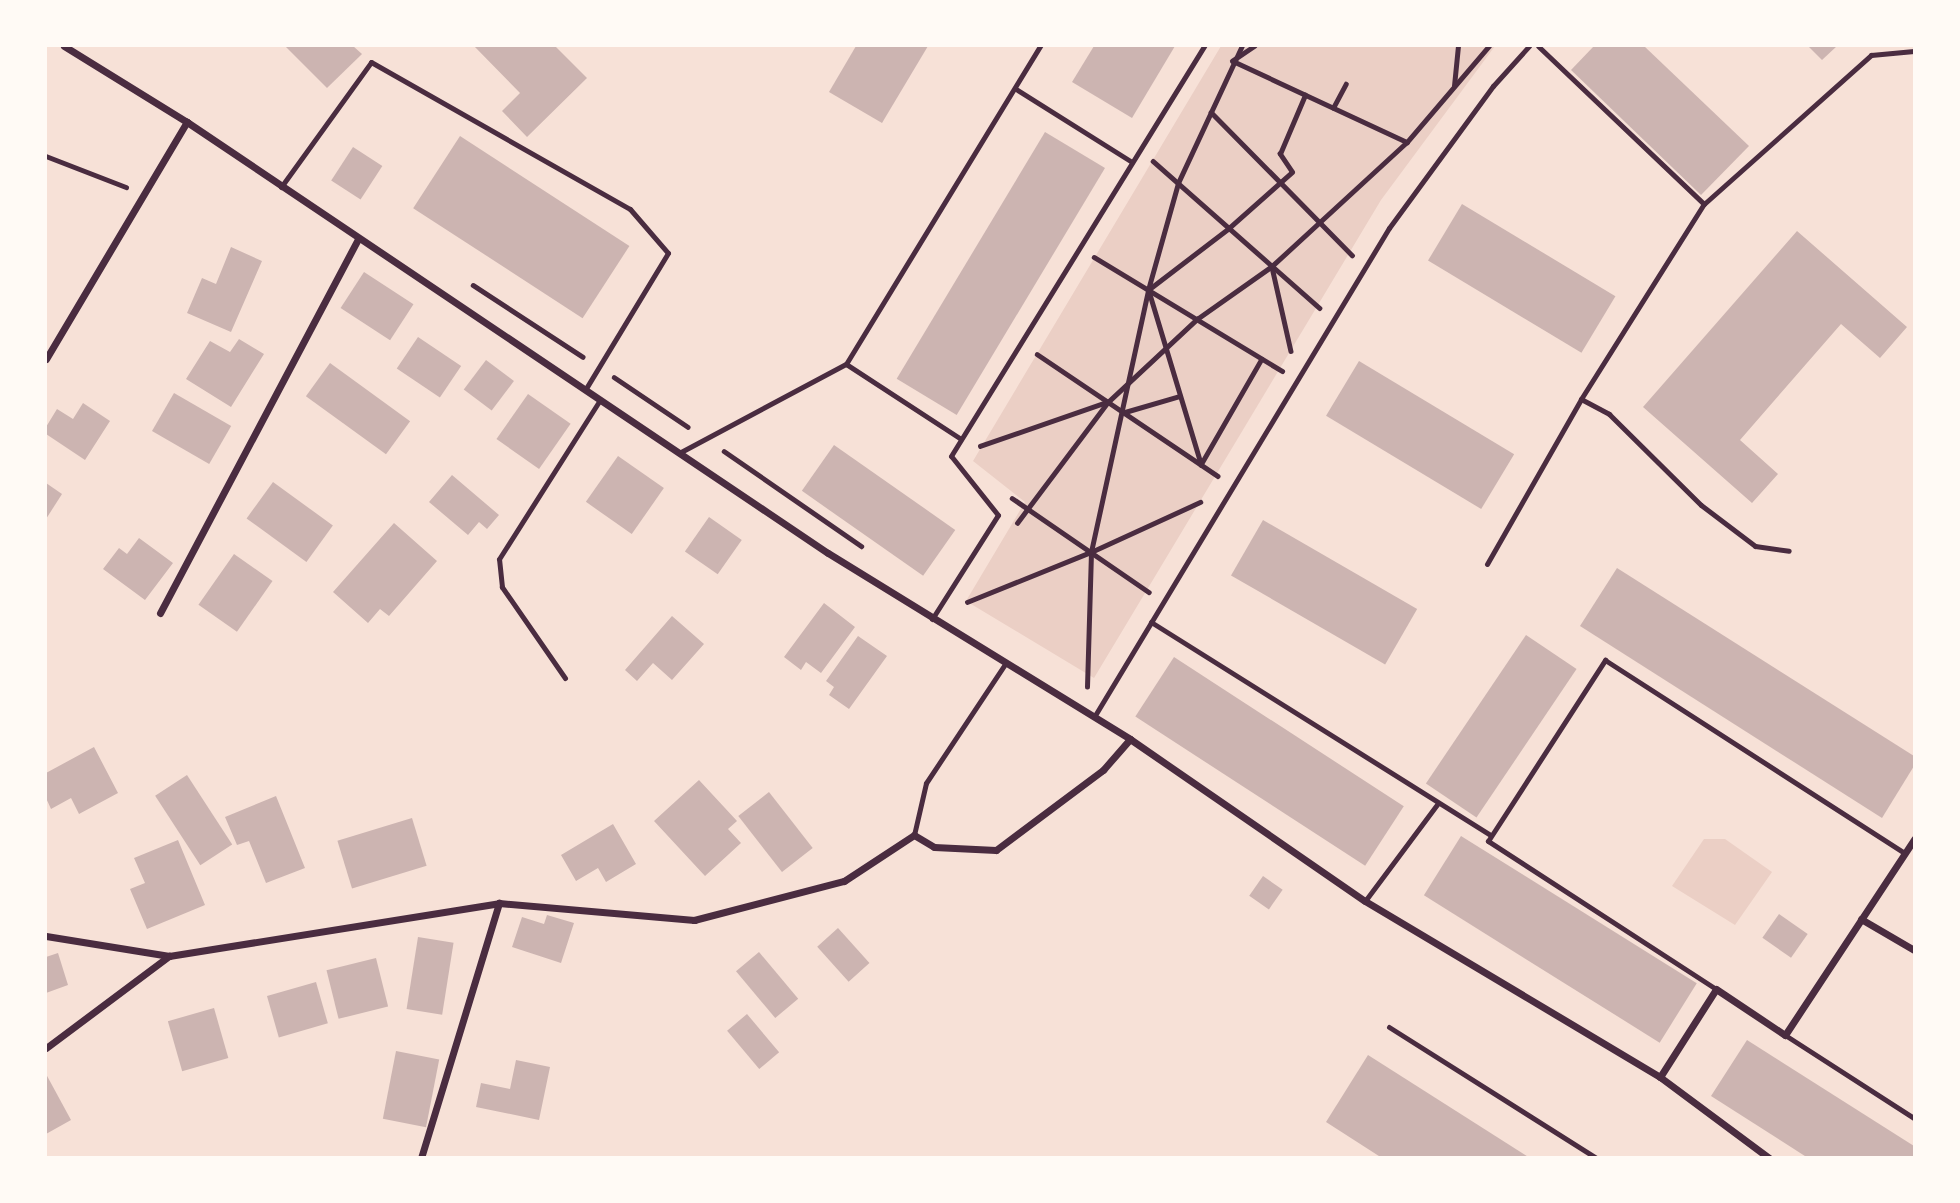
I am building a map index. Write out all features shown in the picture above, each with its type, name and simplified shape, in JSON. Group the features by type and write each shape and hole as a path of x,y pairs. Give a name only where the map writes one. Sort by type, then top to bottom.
{"street":[{"path":"64,46 187,122 358,239 932,619 1130,739 1366,901 1660,1077 1769,1157"},
{"path":"46,359 187,122"},
{"path":"160,613 358,239"},
{"path":"46,936 169,956 499,903 694,920 844,881 914,835 934,847 996,850 1103,770 1130,739"},
{"path":"1660,1077 1716,989 1785,1035 1914,839"},
{"path":"421,1157 499,903"},
{"path":"1861,919 1914,950"},
{"path":"46,1048 169,956"}],"lane":[{"path":"679,453 846,364 1040,46"},
{"path":"932,619 998,515 951,456 1203,46"},
{"path":"1094,717 1389,228 1485,97 1529,46"},
{"path":"1538,46 1704,204"},
{"path":"1487,565 1581,399 1704,204 1871,55 1914,51"},
{"path":"281,187 371,62 630,209 668,253 585,390"},
{"path":"1016,89 1132,162"},
{"path":"846,364 961,439"},
{"path":"1581,399 1609,414 1701,506 1755,546 1790,551"},
{"path":"565,678 502,587 499,559 600,400"},
{"path":"1151,622 1490,835"},
{"path":"1716,989 1488,841 1605,660 1905,853"},
{"path":"914,835 926,783 1005,664"},
{"path":"1366,901 1438,803"},
{"path":"1389,1027 1596,1157"},
{"path":"1785,1035 1914,1118"}],"path":[{"path":"1087,687 1091,552 1124,413 1148,290 1178,183 1242,46"},
{"path":"1233,61 1255,46"},
{"path":"1454,86 1458,46"},
{"path":"1012,531 1108,402 1197,319 1272,266 1407,142 1489,46"},
{"path":"1233,61 1407,142"},
{"path":"1333,108 1346,85"},
{"path":"1148,290 1229,228 1292,172 1280,155 1305,95"},
{"path":"1210,111 1279,184 1365,268"},
{"path":"1139,149 1333,320"},
{"path":"46,156 144,194"},
{"path":"1078,248 1297,380"},
{"path":"1272,266 1297,380"},
{"path":"1148,290 1201,465"},
{"path":"1020,342 1233,487"},
{"path":"1201,465 1262,359"},
{"path":"1124,413 1180,396"},
{"path":"951,456 1108,402"},
{"path":"966,603 1091,552 1233,487"},
{"path":"1006,494 1164,601"}],"shaded area":[{"path":"1221,46 1495,46 1381,200 1094,678 966,601 1025,502 973,461"},
{"path":"1704,839 1725,839 1772,872 1735,925 1672,886"}],"building":[{"path":"285,46 353,46 362,54 327,88"},
{"path":"474,46 555,46 587,78 527,137 502,111 520,93"},
{"path":"856,46 928,46 882,123 829,92"},
{"path":"1094,46 1175,46 1132,118 1072,82"},
{"path":"1594,46 1644,46 1749,146 1701,195 1571,70"},
{"path":"1808,46 1837,46 1822,60"},
{"path":"1045,132 1105,168 957,415 897,379"},
{"path":"460,136 629,246 583,318 413,208"},
{"path":"353,147 382,166 361,200 331,181"},
{"path":"1462,204 1615,296 1581,353 1428,261"},
{"path":"1797,231 1907,327 1880,358 1841,324 1740,440 1778,474 1752,503 1643,407"},
{"path":"231,247 262,261 231,332 187,313 202,278 216,284"},
{"path":"364,272 413,304 390,340 341,308"},
{"path":"418,337 461,366 440,398 397,369"},
{"path":"239,339 264,354 231,407 186,379 210,341 230,352"},
{"path":"486,360 514,381 492,411 464,390"},
{"path":"1359,361 1514,454 1481,509 1326,416"},
{"path":"330,363 410,421 386,454 306,396"},
{"path":"174,393 231,426 209,464 152,431"},
{"path":"528,394 571,424 539,469 496,439"},
{"path":"83,403 110,421 85,460 46,434 46,427 57,409 73,419"},
{"path":"834,445 955,530 923,576 802,491"},
{"path":"618,456 664,488 632,534 586,502"},
{"path":"452,475 499,515 487,529 479,522 468,535 429,502"},
{"path":"273,482 333,525 306,562 247,518"},
{"path":"46,483 62,494 46,519"},
{"path":"709,517 742,540 718,574 685,551"},
{"path":"1263,520 1417,609 1385,664 1231,575"},
{"path":"394,523 437,561 389,616 380,609 368,623 333,592"},
{"path":"139,538 173,563 145,600 103,569 119,548 127,554"},
{"path":"234,554 273,581 237,632 198,605"},
{"path":"1617,568 1914,756 1914,766 1882,818 1580,626"},
{"path":"824,603 855,627 821,673 806,662 801,670 784,657"},
{"path":"672,616 704,644 672,680 653,663 637,681 625,670"},
{"path":"1526,635 1577,669 1476,818 1426,783"},
{"path":"858,636 887,656 849,709 829,695 834,687 826,681"},
{"path":"1174,657 1404,806 1365,866 1135,717"},
{"path":"94,747 118,793 79,814 71,798 51,809 46,798 46,773"},
{"path":"187,775 232,845 200,865 155,796"},
{"path":"699,780 737,821 728,829 741,843 705,876 654,821"},
{"path":"769,792 813,848 782,872 738,816"},
{"path":"276,796 305,868 266,883 249,841 237,845 225,817"},
{"path":"412,818 427,866 352,889 337,841"},
{"path":"613,824 636,864 606,882 598,868 576,881 561,855"},
{"path":"1461,836 1697,983 1660,1043 1424,895"},
{"path":"178,840 205,905 147,929 130,889 145,883 134,858"},
{"path":"1263,876 1283,890 1269,909 1249,896"},
{"path":"1779,914 1808,934 1791,958 1762,938"},
{"path":"547,915 574,923 561,963 512,947 522,917 544,924"},
{"path":"838,928 869,963 849,982 817,947"},
{"path":"418,937 454,943 442,1015 407,1009"},
{"path":"759,952 798,999 775,1018 736,971"},
{"path":"58,953 68,985 46,993 46,957"},
{"path":"376,958 388,1007 339,1019 327,970"},
{"path":"316,982 328,1023 279,1037 267,996"},
{"path":"214,1008 228,1058 182,1071 168,1021"},
{"path":"747,1014 779,1052 759,1069 727,1031"},
{"path":"1747,1040 1914,1146 1914,1158 1808,1158 1711,1096"},
{"path":"396,1051 439,1059 426,1127 383,1119"},
{"path":"1368,1055 1530,1158 1382,1158 1326,1122"},
{"path":"516,1060 550,1067 539,1120 476,1107 481,1083 510,1089"},
{"path":"46,1074 71,1120 46,1134"}]}
